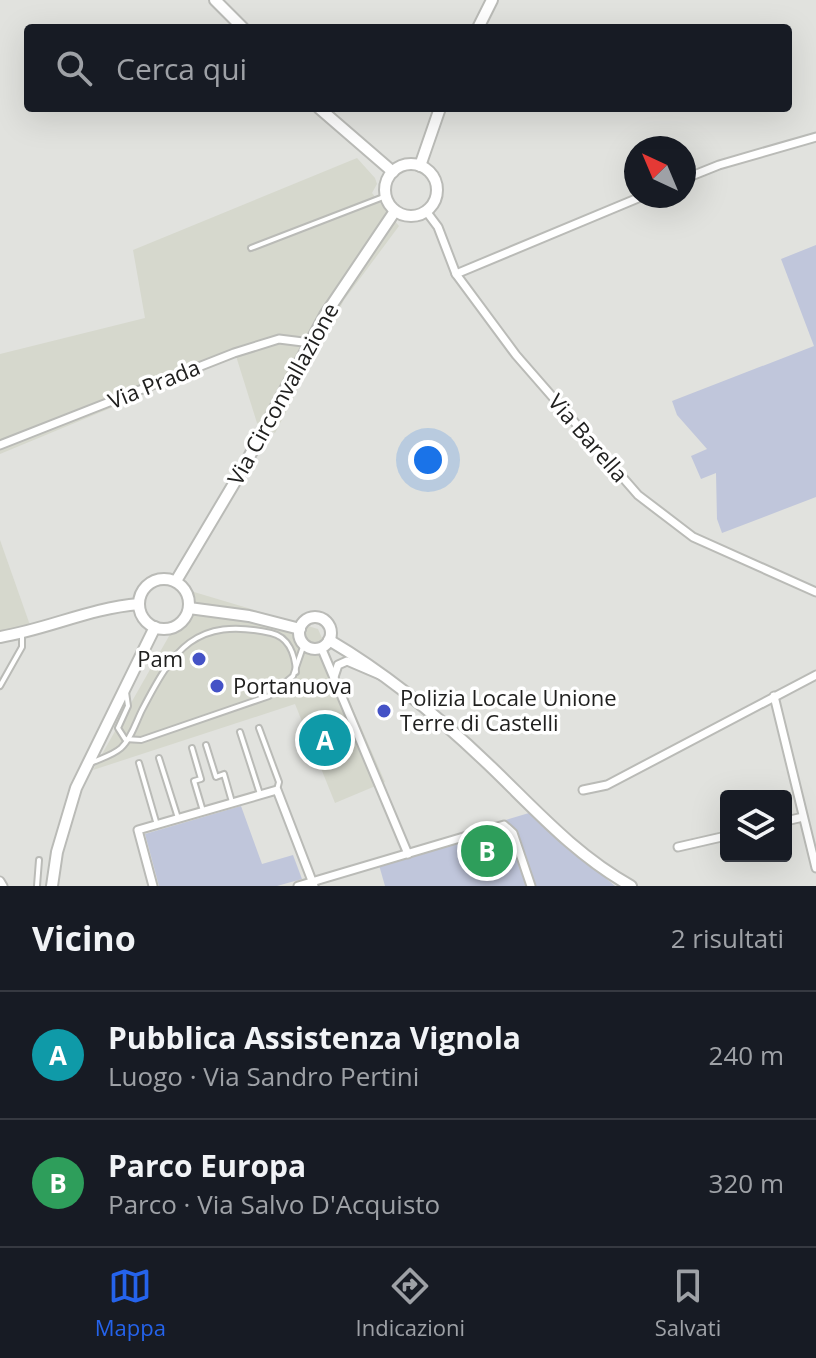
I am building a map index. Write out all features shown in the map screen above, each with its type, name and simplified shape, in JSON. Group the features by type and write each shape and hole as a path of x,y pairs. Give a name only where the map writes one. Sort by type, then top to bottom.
{"main road":[{"path":"215,0 239,24"},
{"path":"480,24 492,0"},
{"path":"324,112 393,172"},
{"path":"420,166 439,112"},
{"path":"403,166 420,166 436,183 436,199 426,211 407,216 395,211 386,196 387,183 393,172 403,166"},
{"name":"Via Circonvallazione","path":"176,581 242,470 333,301 395,211"},
{"path":"154,580 176,581 188,595 189,608 177,626 155,627 142,616 139,604 143,590 154,580"},
{"path":"0,637 23,633 98,609 139,604"},
{"path":"189,608 270,620 300,629"},
{"path":"300,629 308,619 320,618 330,627 325,643"},
{"path":"52,886 64,823 87,764 155,627"},
{"path":"300,629 304,644 325,643 386,676 473,750 556,833 631,886"}],"street":[{"path":"696,174 816,137"},
{"path":"456,274 624,204"},
{"name":"Via Barella","path":"426,211 438,227 456,274 516,355 646,502 713,548 816,592"},
{"name":"Via Prada","path":"0,445 234,353 279,339 311,343"},
{"path":"325,643 334,677 408,854"},
{"path":"334,677 338,665 347,661 374,676 386,676"},
{"path":"583,790 607,785 816,675"},
{"path":"774,696 816,868"},
{"path":"153,886 138,830 277,790 313,884"},
{"path":"792,820 803,817"},
{"path":"805,827 816,824"},
{"path":"298,886 506,826 513,833 531,886"},
{"path":"678,847 720,837"},
{"path":"0,881 3,886"}],"lane":[{"path":"251,248 386,196"},
{"path":"250,630 270,620"},
{"path":"87,764 118,751 161,673 181,647 209,633 250,630 285,640 296,672"},
{"path":"0,686 22,647 23,633"},
{"path":"125,691 128,706 118,728 127,739 141,740 261,700 277,691 296,672 304,644"},
{"path":"259,728 279,782 277,790"},
{"path":"240,732 260,795"},
{"path":"206,745 216,777 224,774 232,802"},
{"path":"192,748 201,779 194,781 203,811"},
{"path":"159,758 178,818"},
{"path":"139,763 157,825"},
{"path":"37,886 39,860"}],"shaded area":[{"path":"357,158 375,178 377,184 372,193 399,226 344,300 275,433 257,423 236,356 0,454 0,354 145,318 133,250"},
{"path":"816,245 816,497 722,533 717,519 716,473 701,479 691,456 707,449 677,415 672,401 814,346 781,259"},
{"path":"0,540 31,628 0,634"},
{"path":"194,592 318,629 385,782 335,803 295,704 93,770"},
{"path":"241,806 262,864 293,855 302,879 277,886 159,886 145,834"},
{"path":"529,813 615,886 385,886 377,858"}],"place":[{"name":"Pam","path":"199,659"},
{"name":"Portanuova","path":"217,686"},
{"name":"Polizia Locale Unione Terre di Castelli","path":"384,711"},
{"name":"Pubblica Assistenza Vignola","path":"325,740"},
{"name":"Parco Europa","path":"487,851"}]}
